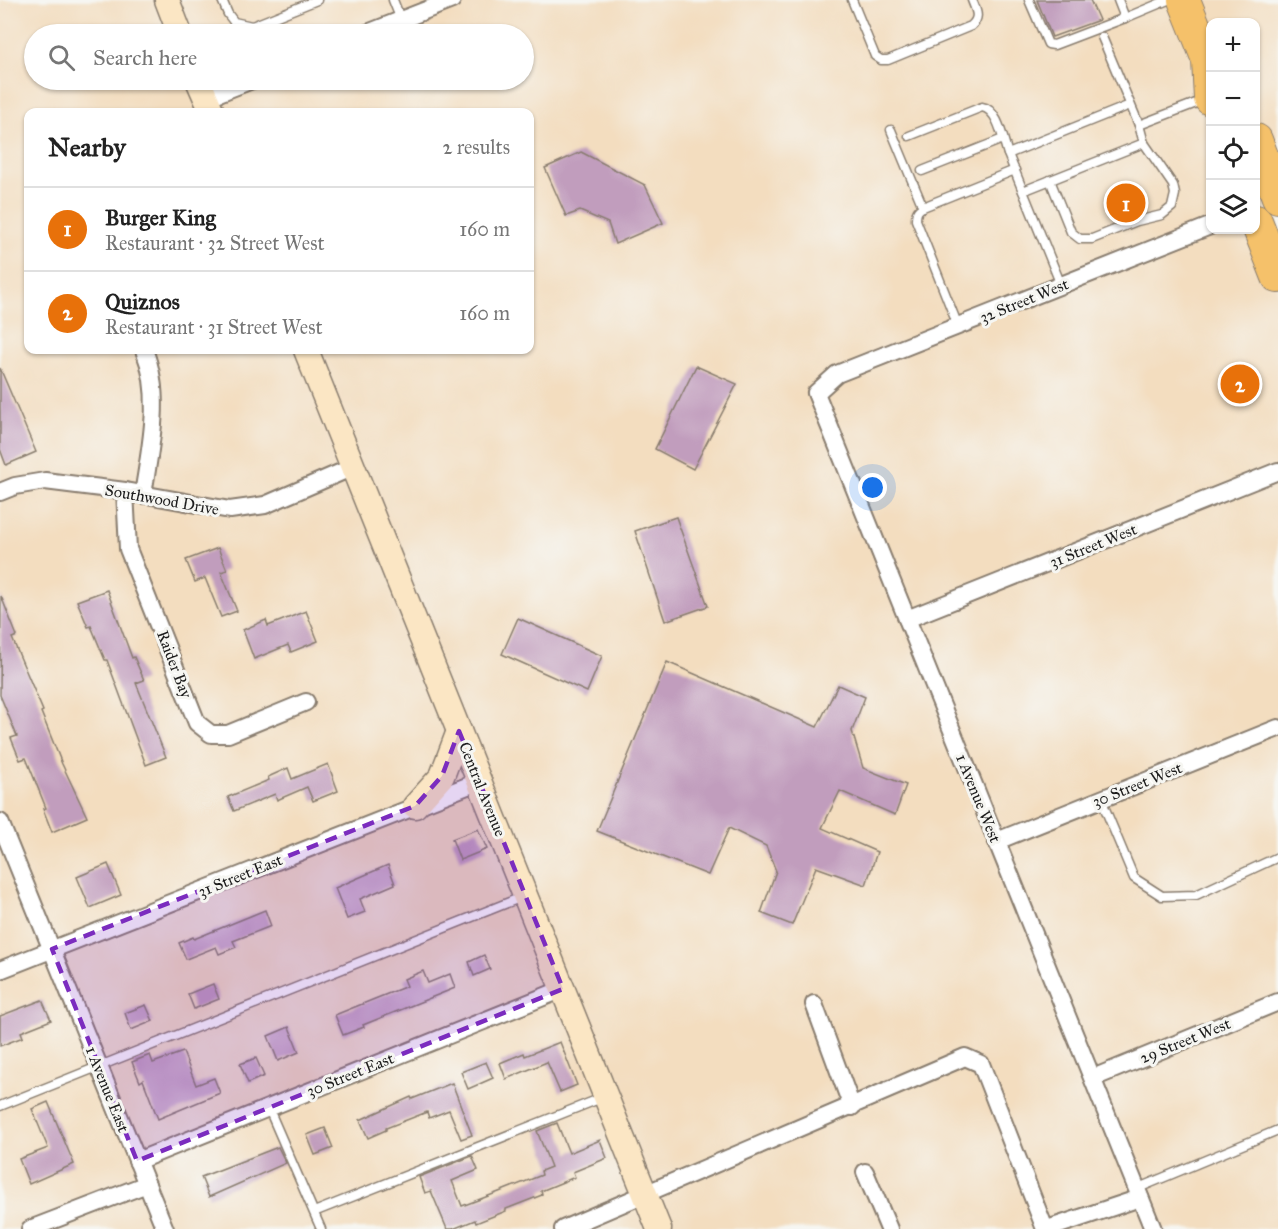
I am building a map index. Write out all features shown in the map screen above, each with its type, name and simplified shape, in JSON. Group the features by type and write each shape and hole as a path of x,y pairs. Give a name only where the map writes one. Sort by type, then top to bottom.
{"highway":[{"path":"1184,0 1206,54"},
{"path":"1260,151 1278,198"},
{"path":"1260,231 1278,277"}],"street":[{"path":"166,0 176,24"},
{"path":"391,24 452,0"},
{"path":"205,97 224,90"},
{"path":"1260,206 1278,198"},
{"name":"32 Street West","path":"837,374 1206,228"},
{"path":"143,495 154,413 150,364 146,354"},
{"name":"Central Avenue","path":"308,354 659,1229"},
{"name":"1 Avenue West","path":"837,374 816,393 1153,1229"},
{"name":"Southwood Drive","path":"0,492 15,486 45,481 125,491 230,510 265,505 353,466"},
{"name":"31 Street West","path":"907,619 1278,471"},
{"name":"Raider Bay","path":"125,491 128,549 197,723 211,734 228,734 306,702"},
{"name":"30 Street West","path":"997,841 1278,729"},
{"path":"415,806 442,776 459,730"},
{"name":"31 Street East","path":"0,970 480,781"},
{"name":"1 Avenue East","path":"0,822 165,1229"},
{"name":"30 Street East","path":"138,1161 563,989"},
{"name":"29 Street West","path":"1093,1078 1278,1002"},
{"path":"814,1004 852,1107"},
{"path":"563,1229 965,1057 981,1064 1046,1229 1138,1193"},
{"path":"866,1172 889,1229"},
{"path":"30,1229 147,1184"}],"lane":[{"path":"222,0 234,22 243,24"},
{"path":"257,24 317,0"},
{"path":"393,0 401,20"},
{"path":"852,0 875,56 881,60 888,60 971,26 978,16 972,0"},
{"path":"1029,0 1048,44 1054,45 1168,0"},
{"path":"1118,0 1125,18"},
{"path":"1050,180 1071,232 1080,239 1092,239 1137,221 1162,215 1172,207 1175,194 1173,185 1144,143 1139,125 1102,37"},
{"path":"1139,125 1206,100"},
{"path":"1008,154 1130,105"},
{"path":"909,136 982,107 990,109 1061,285"},
{"path":"891,129 923,207"},
{"path":"922,171 1003,139"},
{"path":"1023,191 1144,143"},
{"path":"958,326 916,220 918,209 1015,170"},
{"path":"1101,799 1134,878 1162,896 1196,895 1278,857"},
{"path":"0,1106 526,896"},
{"path":"314,1212 606,1096"},
{"path":"268,1107 321,1229"},
{"path":"1138,1193 1278,1130"}],"highlighted area":[{"path":"459,731 563,989 137,1161 52,949 415,806 442,776"}],"building":[{"path":"1037,0 1090,0 1099,20 1052,37"},
{"path":"581,152 645,185 663,223 615,244 608,223 580,211 566,216 545,168"},
{"path":"696,366 737,384 693,469 655,449"},
{"path":"0,368 36,452 6,465 0,449"},
{"path":"676,517 708,606 665,621 635,531"},
{"path":"218,548 227,570 221,572 237,611 221,617 205,578 195,582 186,560"},
{"path":"107,590 132,658 134,657 144,680 136,683 166,757 146,765 107,660 105,660 91,626 88,627 77,601"},
{"path":"1,596 17,636 12,638 43,711 41,712 62,764 87,817 52,832 43,809 46,808 26,758 20,760 11,738 17,736 0,695"},
{"path":"306,611 318,641 291,652 288,645 254,659 243,630 266,620 268,626"},
{"path":"518,618 602,656 587,692 502,654"},
{"path":"667,662 817,727 838,685 865,697 852,731 863,768 906,785 895,815 840,791 822,828 877,852 866,885 816,867 792,925 761,913 776,871 766,846 729,828 708,875 597,831"},
{"path":"328,764 338,791 313,801 307,787 277,800 275,794 234,811 228,797 269,780 268,777 288,768 292,779"},
{"path":"478,829 487,849 460,860 452,839"},
{"path":"108,864 121,895 90,908 77,877"},
{"path":"388,865 395,884 360,899 365,912 347,919 335,888"},
{"path":"265,910 271,926 233,941 236,947 219,954 216,947 186,959 179,943"},
{"path":"484,955 490,969 474,976 469,962"},
{"path":"423,971 428,983 450,974 455,988 343,1035 335,1015 407,986 404,979"},
{"path":"213,984 219,999 194,1009 188,994"},
{"path":"42,1000 51,1020 21,1032 23,1037 0,1046 0,1016"},
{"path":"146,1005 153,1021 131,1030 125,1013"},
{"path":"289,1027 299,1052 278,1061 268,1036"},
{"path":"560,1042 577,1085 560,1092 547,1062 506,1079 500,1063"},
{"path":"183,1052 196,1085 214,1078 220,1093 158,1119 143,1080 140,1082 132,1062 150,1055 153,1063"},
{"path":"256,1058 264,1076 248,1083 240,1064"},
{"path":"486,1062 493,1078 468,1089 461,1072"},
{"path":"452,1083 472,1135 461,1139 449,1110 429,1118 427,1112 386,1128 368,1138 360,1120 411,1097 412,1099"},
{"path":"48,1102 74,1164 29,1184 19,1159 48,1148 32,1109"},
{"path":"557,1123 569,1153 600,1140 607,1158 573,1172 575,1177 541,1191 542,1195 506,1209 506,1211 476,1223 475,1220 453,1229 447,1229 431,1191 425,1193 419,1177 472,1156 478,1170 452,1181 462,1206 499,1192 542,1175 541,1171 551,1167 537,1131"},
{"path":"325,1128 333,1148 315,1155 307,1135"},
{"path":"278,1147 286,1163 209,1197 201,1177"}],"place":[{"name":"Burger King","path":"1126,203"},
{"name":"Quiznos","path":"1240,384"}]}
